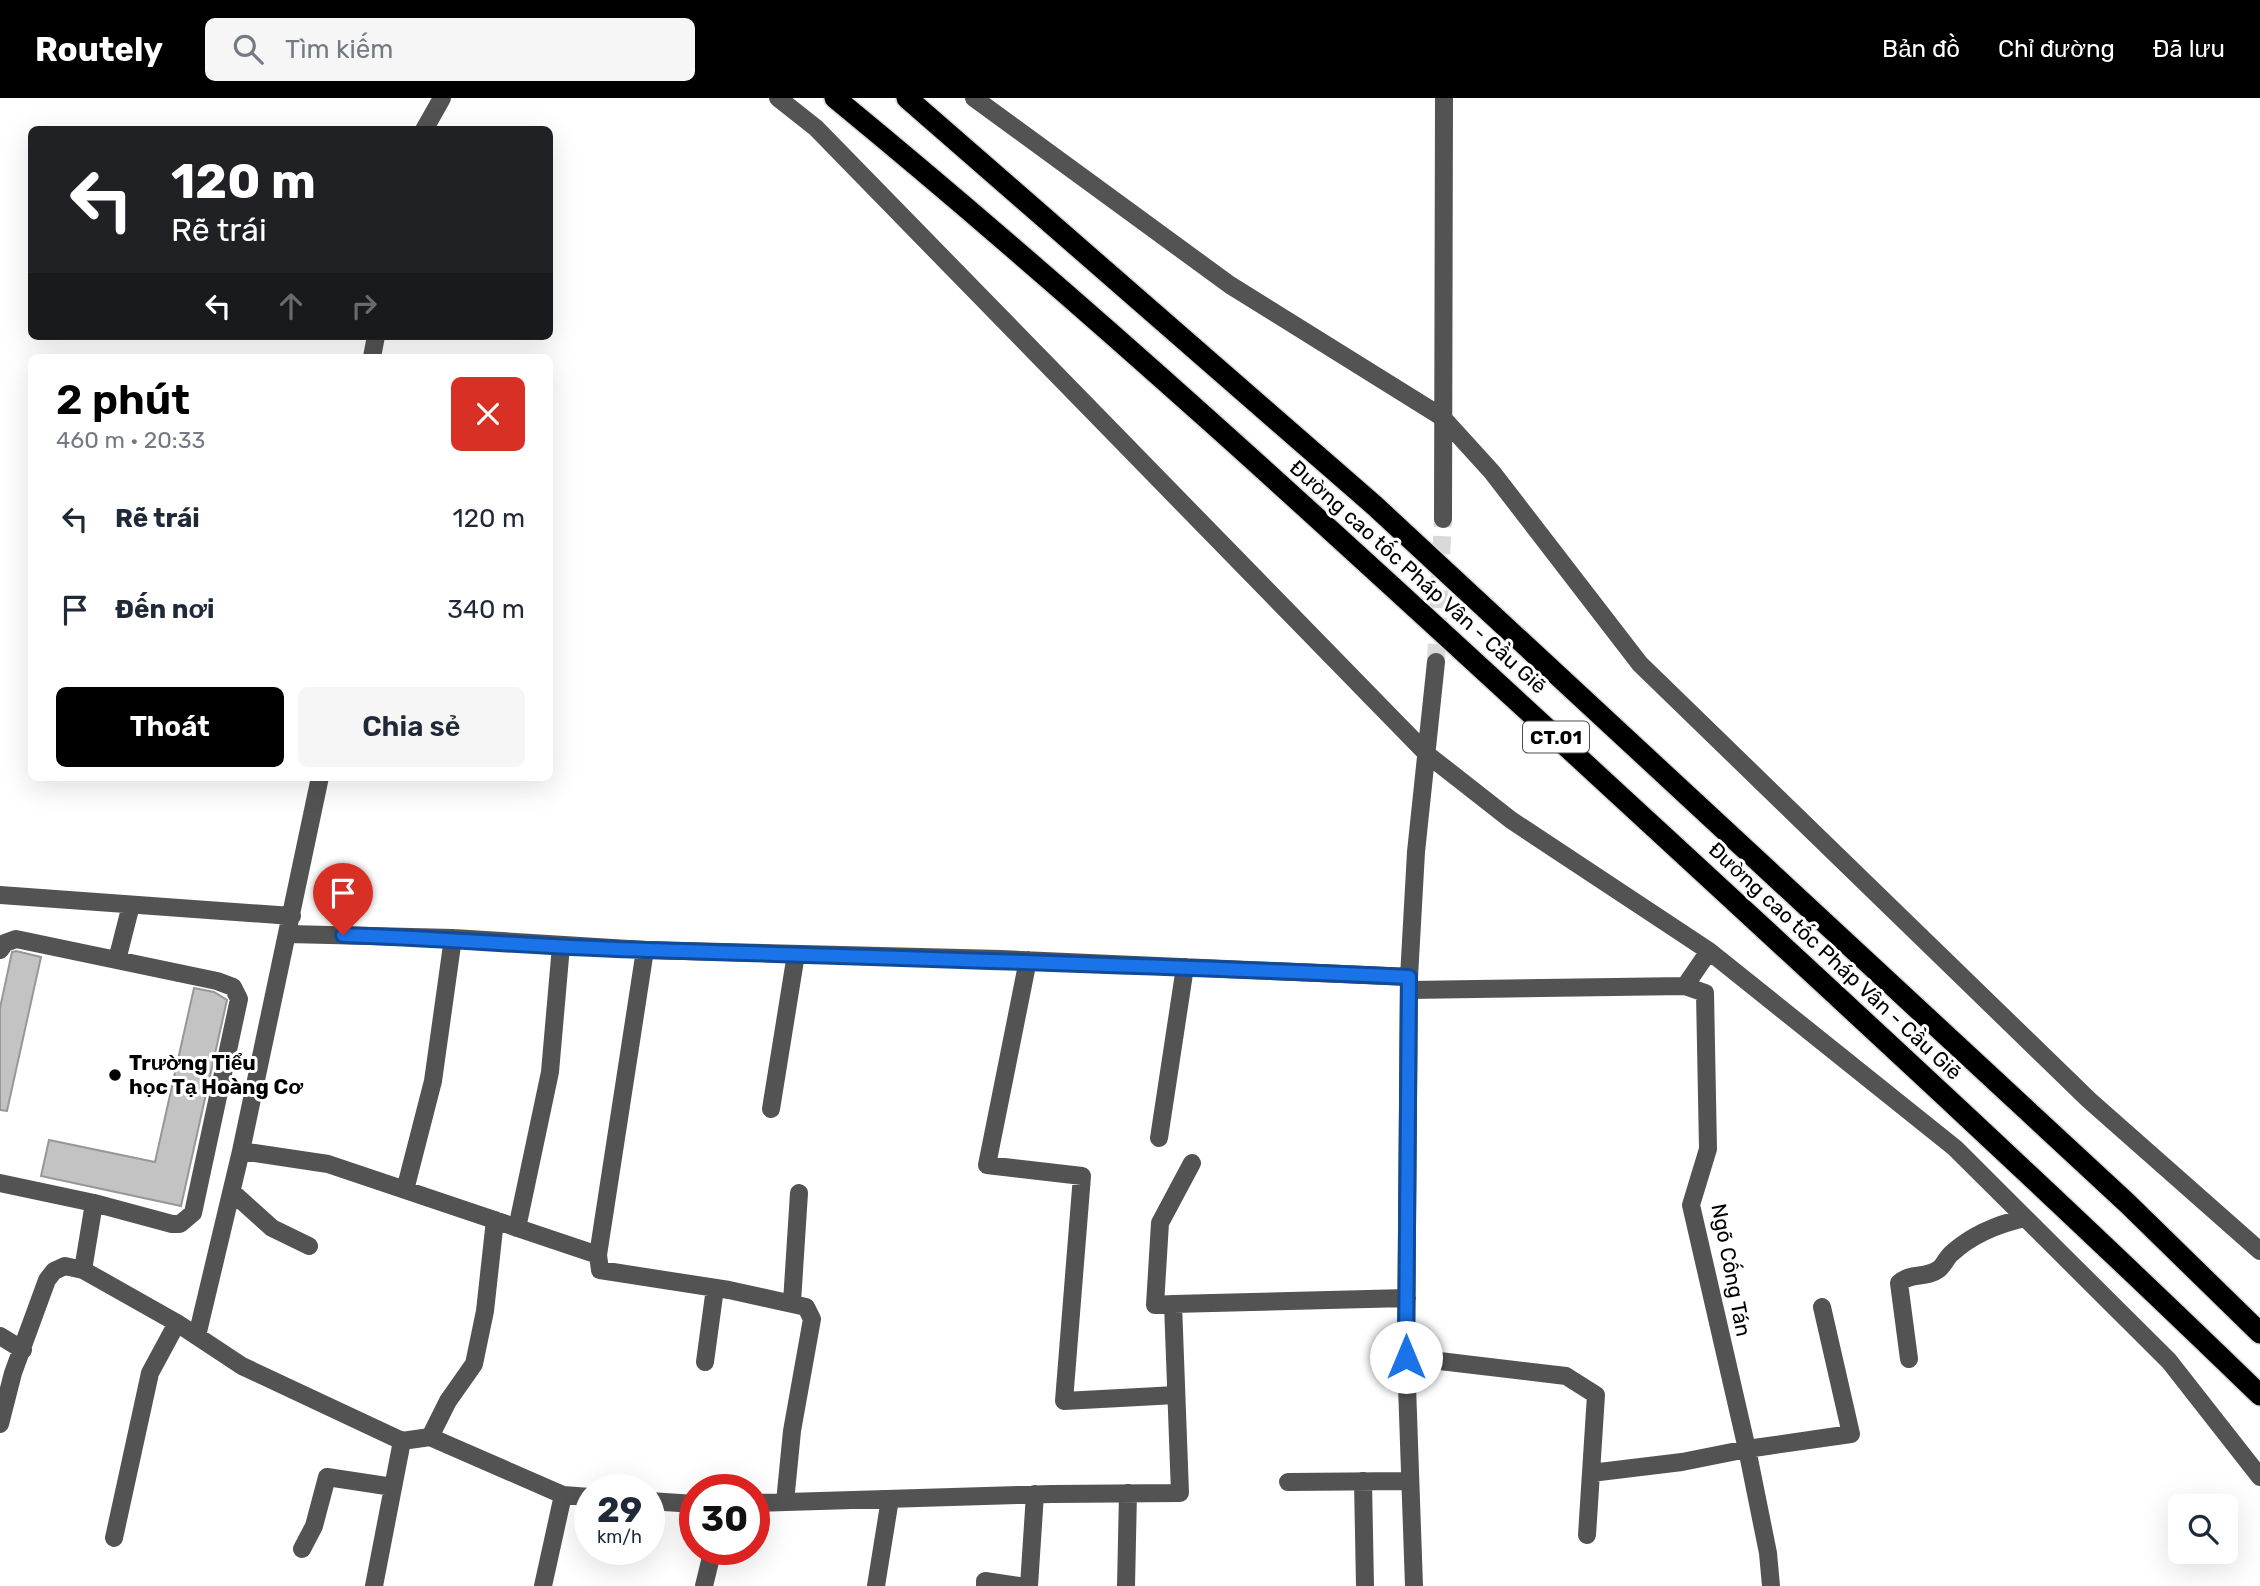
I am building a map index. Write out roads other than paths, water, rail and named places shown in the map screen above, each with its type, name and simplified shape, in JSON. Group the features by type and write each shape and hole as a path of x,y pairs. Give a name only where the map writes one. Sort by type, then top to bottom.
{"highway":[{"name":"Đường cao tốc Pháp Vân - Cầu Giẽ","path":"835,98 966,206 1340,539 2092,1233 2260,1395"},
{"name":"Đường cao tốc Pháp Vân - Cầu Giẽ","path":"907,98 1376,506 2127,1203 2260,1332"}],"street":[{"path":"426,126 442,98"},
{"path":"778,98 816,128 1428,755 1511,820 1709,951 1955,1148 2169,1362 2260,1477"},
{"path":"974,98 1230,285 1442,417 1492,472 1640,664 2089,1100 2260,1251"},
{"path":"1443,519 1444,98"},
{"path":"1414,1586 1406,1357 1409,984 1416,852 1436,662"},
{"path":"197,1336 232,1192 319,781"},
{"path":"0,895 131,905 290,925 561,946 1185,967 1409,984 1685,986 1709,951"},
{"path":"117,960 131,905"},
{"path":"405,1190 433,1081 453,938"},
{"path":"0,950 5,943 16,939 217,981 233,988 239,999 192,1213 180,1224 0,1184"},
{"path":"517,1228 550,1072 561,946"},
{"path":"645,950 598,1255 600,1270 715,1288 806,1307 812,1319 792,1431 786,1502"},
{"path":"771,1109 796,954"},
{"path":"1028,960 987,1165 1082,1177 1064,1401 1176,1395"},
{"path":"1159,1139 1185,967"},
{"name":"Ngõ Cống Tán","path":"1685,986 1705,993 1708,1149 1691,1205 1747,1449"},
{"path":"241,1151 328,1164 598,1255"},
{"path":"1192,1163 1160,1223 1155,1305 1407,1298"},
{"path":"232,1192 272,1228 309,1245"},
{"path":"792,1302 799,1193"},
{"path":"83,1270 94,1203"},
{"path":"1909,1359 1899,1283 1906,1276 1931,1273 1941,1268 1947,1257 1975,1237 2003,1223 2025,1218"},
{"path":"430,1437 448,1401 474,1364 485,1311 495,1220"},
{"path":"0,1424 13,1373 47,1280 54,1271 65,1266 83,1270 177,1323 242,1366 402,1441 430,1437 563,1495 574,1496"},
{"path":"705,1362 715,1288"},
{"path":"770,1502 1035,1494 1180,1493 1173,1304"},
{"path":"1591,1473 1682,1462 1747,1449 1851,1434 1822,1307"},
{"path":"114,1538 150,1373 177,1323"},
{"path":"0,1336 23,1350"},
{"path":"1406,1357 1566,1376 1596,1395 1587,1535"},
{"path":"374,1586 402,1441"},
{"path":"1747,1449 1768,1553 1771,1586"},
{"path":"302,1549 314,1526 327,1477 393,1487"},
{"path":"1363,1481 1365,1586"},
{"path":"1288,1482 1409,1481"},
{"path":"1126,1586 1128,1493"},
{"path":"1029,1586 1035,1494"},
{"path":"543,1586 563,1495"},
{"path":"876,1586 890,1499"},
{"path":"704,1586 709,1565"},
{"path":"985,1586 985,1581 1018,1586"}],"tunnel":[{"path":"1436,662 1443,519"}],"place":[{"name":"Trường Tiểu học Tạ Hoàng Cơ","path":"115,1075"}]}
